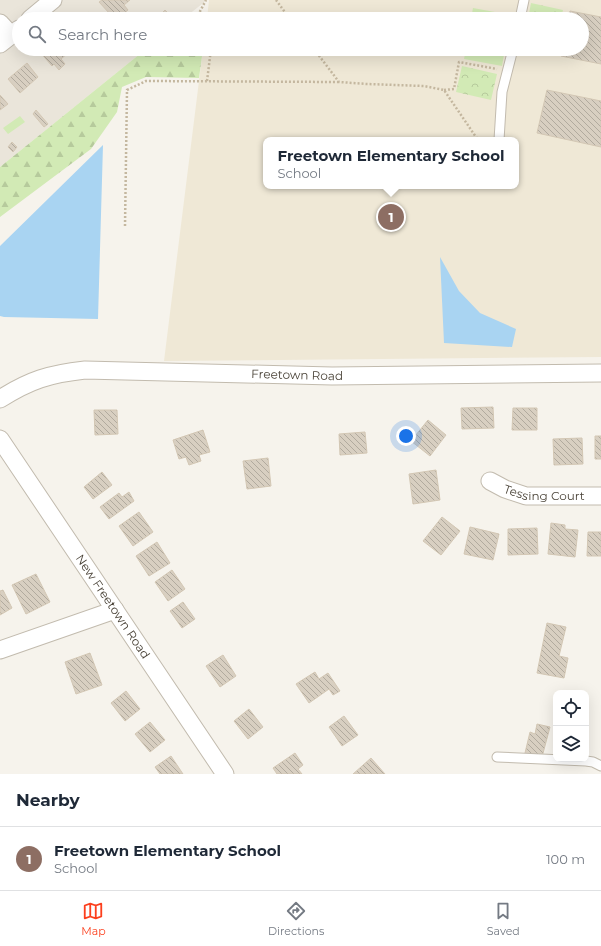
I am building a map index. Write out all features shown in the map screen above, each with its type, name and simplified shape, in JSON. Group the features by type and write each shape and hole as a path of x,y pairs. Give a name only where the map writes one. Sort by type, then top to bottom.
{"street":[{"path":"38,12 53,0"},
{"name":"Freetown Road","path":"0,399 34,380 50,375 85,370 332,376 601,373"},
{"name":"New Freetown Road","path":"0,439 225,774"},
{"name":"Tessing Court","path":"490,481 505,489 526,496 601,496"},
{"path":"0,650 115,610"}],"lane":[{"path":"521,12 524,0"},
{"path":"499,137 502,92 511,56"},
{"path":"497,757 586,761 593,762 601,766"}],"path":[{"path":"200,12 206,0"},
{"path":"276,0 285,12"},
{"path":"207,81 210,56"},
{"path":"319,56 339,82"},
{"path":"125,226 127,90 146,81 339,82 424,86 444,90 454,89 459,62 499,70"},
{"path":"444,90 476,137"}],"shaded area":[{"path":"0,0 207,0 192,12 12,12 12,56 137,56 0,167"},
{"path":"209,0 601,0 601,357 164,361 202,56 589,56 589,12 208,12"}],"green space":[{"path":"531,3 563,10 563,12 529,12"},
{"path":"473,8 495,12 472,12"},
{"path":"137,56 202,56 199,78 146,77 122,87 117,112 91,149 0,217 0,167"},
{"path":"465,56 504,56 502,66 464,59"},
{"path":"462,66 497,74 491,100 456,92"},
{"path":"20,116 25,122 8,134 3,128"}],"water":[{"path":"103,145 98,319 0,316 0,246"},
{"path":"440,257 459,291 480,313 516,329 512,347 444,343"}],"building":[{"path":"102,0 130,0 124,5 128,10 126,12 108,12 99,2"},
{"path":"589,15 601,17 601,64 561,56 589,56"},
{"path":"43,56 64,56 61,59 65,64 59,70 54,64 52,66"},
{"path":"27,63 38,77 20,93 8,79"},
{"path":"547,90 601,101 601,147 537,133"},
{"path":"0,95 8,104 0,110"},
{"path":"36,110 48,124 44,127 33,114"},
{"path":"12,142 17,147 13,152 8,147"},
{"path":"493,407 494,428 462,429 461,408"},
{"path":"513,408 537,408 537,430 512,430"},
{"path":"94,410 117,410 118,434 95,435"},
{"path":"428,420 446,435 430,456 411,441"},
{"path":"203,430 210,452 199,455 201,461 189,465 186,457 179,459 173,440"},
{"path":"365,432 367,453 340,455 339,434"},
{"path":"595,436 601,436 601,459 595,459"},
{"path":"582,438 583,464 554,465 553,439"},
{"path":"268,458 271,486 247,489 243,461"},
{"path":"436,470 440,500 413,504 409,474"},
{"path":"102,472 112,485 93,499 84,487"},
{"path":"129,492 134,501 109,519 100,507 119,493 122,497"},
{"path":"139,512 153,532 133,546 119,526"},
{"path":"442,517 460,531 441,555 423,541"},
{"path":"551,523 565,525 565,529 578,530 575,557 548,554"},
{"path":"470,527 499,534 493,560 464,554"},
{"path":"537,528 538,554 508,555 508,529"},
{"path":"588,532 601,532 601,556 587,556"},
{"path":"157,542 170,563 149,576 136,556"},
{"path":"172,570 185,589 168,601 155,582"},
{"path":"36,574 50,602 26,614 12,585"},
{"path":"3,590 12,608 0,615 0,591"},
{"path":"183,602 195,619 182,628 170,611"},
{"path":"547,623 566,627 559,656 568,658 564,678 537,673"},
{"path":"90,653 102,685 76,694 65,662"},
{"path":"223,655 236,676 220,687 206,666"},
{"path":"315,672 319,679 328,673 340,691 333,695 329,689 309,703 296,684"},
{"path":"126,691 140,709 125,721 111,703"},
{"path":"249,709 263,727 248,739 234,721"},
{"path":"344,716 358,735 342,746 329,727"},
{"path":"150,722 165,740 150,752 135,734"},
{"path":"537,724 550,727 542,757 525,753 530,732 535,734"},
{"path":"295,753 303,765 298,769 302,774 277,774 273,768"},
{"path":"171,756 183,774 160,774 155,767"},
{"path":"371,758 385,774 353,774"}],"place":[{"name":"Freetown Elementary School","path":"391,217"}]}
